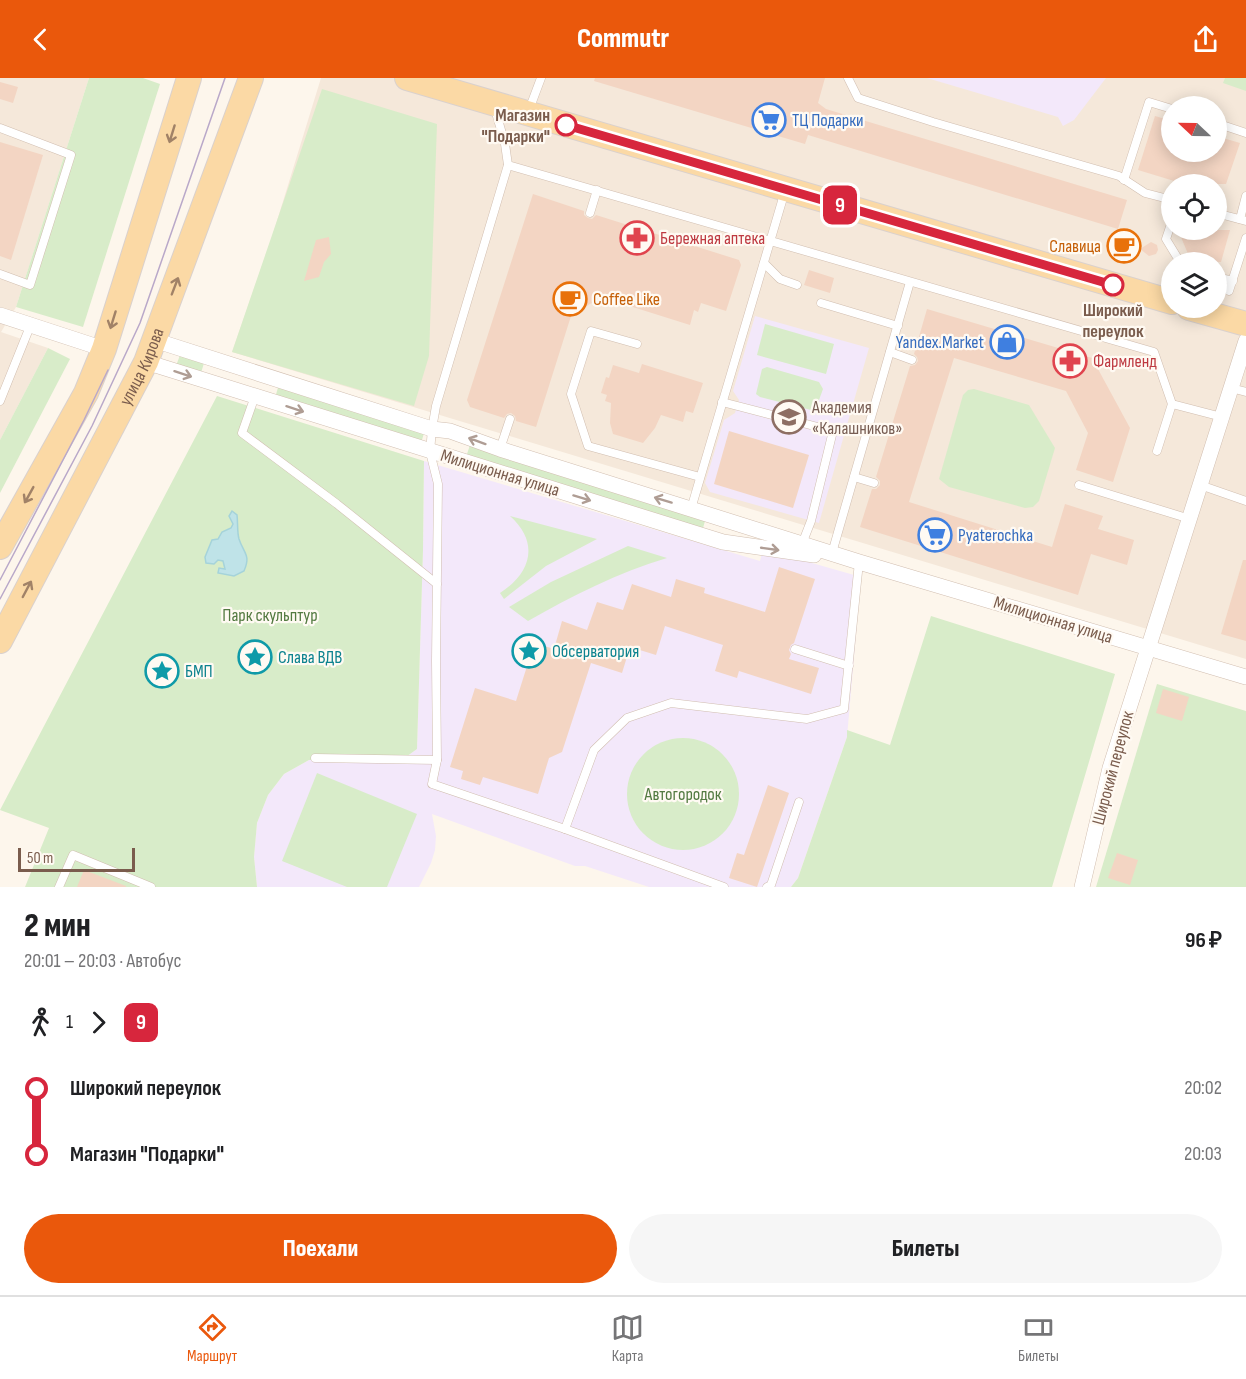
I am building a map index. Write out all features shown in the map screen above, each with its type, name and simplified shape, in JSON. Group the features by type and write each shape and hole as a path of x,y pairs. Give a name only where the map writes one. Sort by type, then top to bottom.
{"main road":[{"path":"0,547 86,393 104,349 189,78"},
{"name":"улица Кирова","path":"0,641 150,351 251,78"},
{"path":"407,78 1161,299"},
{"path":"1225,318 1246,324"}],"street":[{"path":"0,315 104,349"},
{"name":"Широкий переулок","path":"1082,887 1110,768 1222,417 1239,390 1246,341"},
{"name":"Милиционная улица","path":"150,351 255,396 723,542 859,562"},
{"name":"Милиционная улица","path":"150,351 432,429 450,431 500,449 859,562 1246,677"}],"lane":[{"path":"528,115 541,78"},
{"path":"848,78 858,98 1119,176 1145,193 1161,197"},
{"path":"1124,180 1149,102 1161,106"},
{"path":"494,104 508,165 436,406 432,429 430,452 438,484 437,760 432,784 565,829 724,887"},
{"path":"1227,127 1246,133"},
{"path":"0,128 71,155 30,285 0,274"},
{"path":"508,165 1154,352 1172,404 1157,451"},
{"path":"691,508 786,189"},
{"path":"590,213 597,190"},
{"path":"1227,216 1243,220 1246,196"},
{"path":"1230,291 1246,238"},
{"path":"764,262 780,279 797,285"},
{"path":"1227,280 1233,281"},
{"path":"832,553 910,282"},
{"path":"821,303 898,326"},
{"path":"0,401 31,324"},
{"path":"637,344 591,331 571,394 588,446 700,477"},
{"path":"890,352 912,360"},
{"path":"255,396 242,433 337,504 437,584"},
{"path":"723,402 833,431 811,521 802,544"},
{"path":"1172,404 1222,417"},
{"path":"500,449 510,419"},
{"path":"854,477 874,483"},
{"path":"1079,485 1190,519"},
{"path":"1200,485 1246,501"},
{"path":"565,829 594,750 627,718 671,703 807,719 844,709 859,562"},
{"path":"795,650 849,666"},
{"path":"315,758 437,760"},
{"path":"767,887 771,885 799,802"},
{"path":"59,887 73,855 151,887"}],"shaded area":[{"path":"0,78 89,78 16,307 1,332 48,348 0,440"},
{"path":"321,78 1246,78 1246,659 232,352 272,237"},
{"path":"927,78 1106,78 1074,120 1063,126 1058,117"},
{"name":"Академия «Калашников»","path":"755,316 869,348 819,523 710,492 705,483 724,420 735,413 739,400 733,391"},
{"path":"424,461 760,561 763,549 861,577 847,737 798,878 791,887 649,887 585,866 575,866 432,814 436,836 435,850 419,887 257,887 254,857 257,823 268,795 284,774 309,760 403,759 417,749"}],"green space":[{"path":"89,78 143,78 160,84 83,327 16,307"},
{"path":"1225,78 1246,78 1246,91 1223,83"},
{"path":"322,89 437,124 429,356 414,406 232,352"},
{"path":"765,324 834,344 826,374 757,355"},
{"path":"48,348 70,359 0,493 0,440"},
{"path":"180,355 204,363 201,373 176,366"},
{"path":"767,367 819,382 823,389 815,411 756,394 762,369"},
{"path":"279,384 425,430 421,443 275,398"},
{"path":"974,389 1029,405 1055,448 1039,501 1033,507 1025,508 949,487 939,479 963,395 968,390"},
{"name":"Парк скульптур","path":"217,396 424,461 417,749 403,759 309,760 284,774 268,795 257,823 254,857 257,887 25,887 49,828 0,810"},
{"path":"470,445 706,518 702,531 466,457"},
{"path":"510,516 597,539 546,566 504,599 500,593 519,576 528,557 525,537"},
{"path":"628,546 667,558 596,585 528,621 509,607 551,582"},
{"path":"931,616 1115,674 1052,887 791,887 798,878 847,737 847,730 890,745"},
{"path":"1157,684 1246,711 1246,887 1096,887"},
{"name":"Автогородок","path":"683,738 705,742 723,754 735,772 739,794 735,816 723,834 705,846 683,850 661,846 643,834 631,816 627,794 631,772 643,754 661,742"},
{"path":"317,773 417,814 387,887 347,887 282,861"}],"water":[{"path":"232,511 237,515 239,539 247,558 244,571 234,576 218,573 219,568 225,569 223,561 218,560 214,564 206,563 205,557 212,540 218,539 222,532 231,528 233,524 229,516"}],"building":[{"path":"595,78 825,78 818,103 826,109 1127,200 1118,229 808,135 805,144 594,81"},
{"path":"0,82 18,87 13,103 0,99"},
{"path":"1155,116 1161,118 1161,162 1227,162 1227,139 1240,143 1227,181 1227,174 1161,174 1161,177 1138,170"},
{"path":"0,142 43,155 11,260 0,256"},
{"path":"533,194 584,211 584,215 588,218 592,219 596,215 739,260 741,265 726,311 701,303 698,312 694,310 690,325 601,297 571,316 536,427 516,421 515,416 511,413 504,418 470,407 467,400"},
{"path":"1227,230 1230,230 1224,252 1187,252 1182,240 1227,240"},
{"path":"329,237 331,254 324,262 319,277 304,281 316,240"},
{"path":"1151,242 1157,245 1158,250 1156,254 1149,256 1140,249"},
{"path":"809,270 834,278 830,293 804,285"},
{"path":"927,309 1092,358 1130,428 1113,482 1076,470 1088,433 1066,391 954,358 909,502 1052,547 1065,504 1103,516 1098,529 1134,540 1127,565 1091,554 1078,595 860,527 872,489 880,485 876,477 910,366 915,365 918,361 914,354"},
{"path":"642,364 703,383 693,413 686,411 683,422 661,415 655,428 643,443 613,434 610,423 611,403 605,401 607,395 601,393 613,365 639,373"},
{"path":"729,431 809,455 793,508 714,484"},
{"path":"1243,560 1246,560 1246,641 1221,634"},
{"path":"779,567 815,579 794,643 789,650 791,654 789,659 819,668 811,694 739,671 737,678 715,671 723,645 665,626 656,655 630,647 622,673 591,663 562,752 549,758 538,794 483,777 480,785 461,779 463,771 450,767 475,688 516,701 528,663 517,652 519,642 525,640 554,649 562,621 587,630 597,602 623,610 632,584 671,597 676,579 705,588 704,593 765,612"},
{"path":"1163,689 1189,697 1182,721 1156,713"},
{"path":"768,785 789,793 757,887 729,878 737,853 744,855"},
{"path":"1117,853 1138,860 1130,885 1108,878"},
{"path":"84,870 126,886 126,887 77,887"}],"tram line":[{"path":"0,599 92,426 140,323 225,78"},
{"path":"0,580 108,370"}],"bus line":[{"name":"9","path":"566,125 1113,285"}],"place":[{"name":"ТЦ Подарки","path":"769,120"},
{"name":"Магазин \"Подарки\"","path":"566,125"},
{"name":"Бережная аптека","path":"637,238"},
{"name":"Славица","path":"1124,246"},
{"name":"Широкий переулок","path":"1113,285"},
{"name":"Coffee Like","path":"570,299"},
{"name":"Yandex.Market","path":"1007,342"},
{"name":"Фармленд","path":"1070,361"},
{"name":"Академия «Калашников»","path":"789,417"},
{"name":"Pyaterochka","path":"935,535"},
{"name":"Обсерватория","path":"529,651"},
{"name":"Слава ВДВ","path":"255,657"},
{"name":"БМП","path":"162,671"}]}
